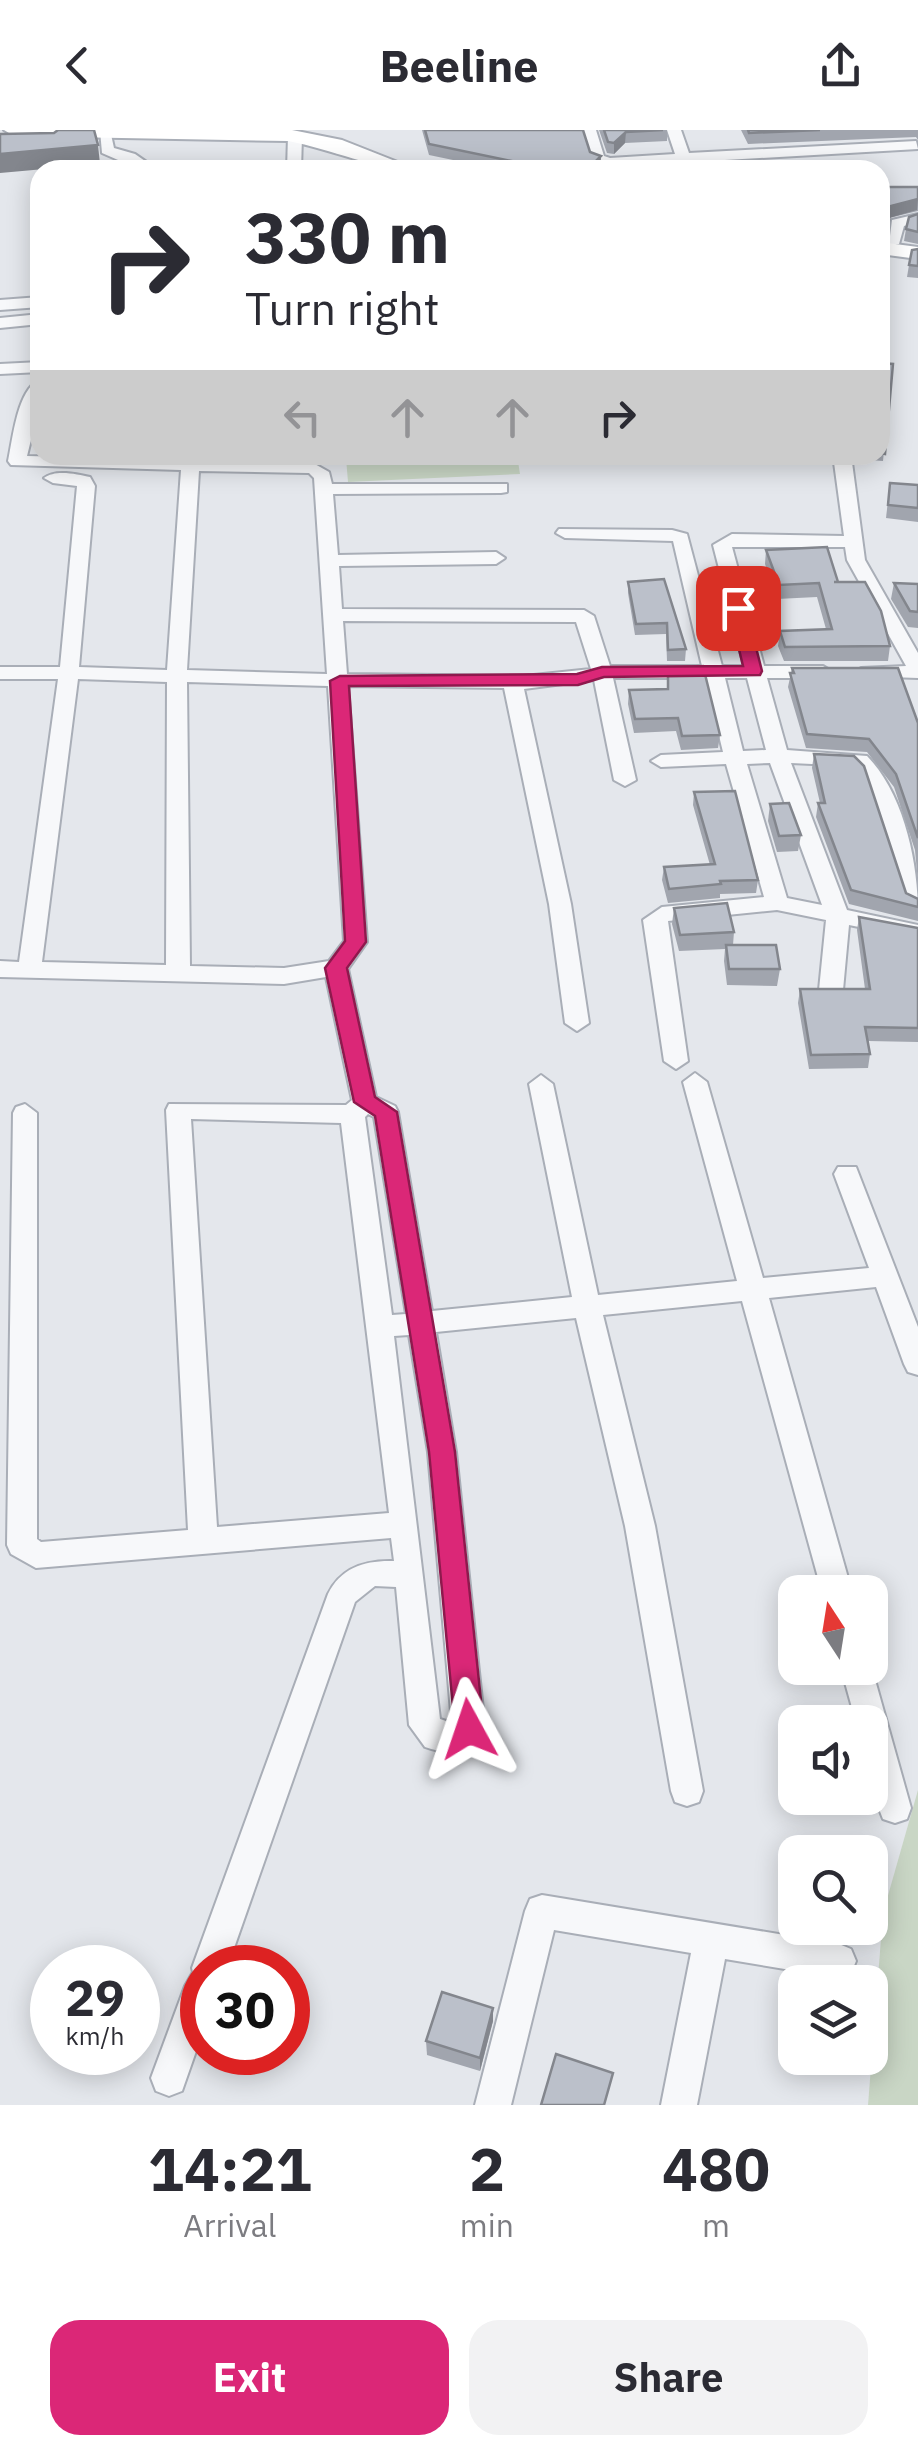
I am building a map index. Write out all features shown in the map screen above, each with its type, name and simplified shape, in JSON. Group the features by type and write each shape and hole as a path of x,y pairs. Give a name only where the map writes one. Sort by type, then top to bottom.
{"main road":[{"path":"14,130 295,136 336,144 379,160"},
{"path":"890,246 918,253"}],"street":[{"path":"589,130 600,160"},
{"path":"674,130 682,160"},
{"path":"105,132 107,150 135,160"},
{"path":"294,160 295,136"},
{"path":"708,160 888,138 916,145"},
{"path":"0,146 56,144"},
{"path":"890,209 897,223"},
{"path":"897,223 918,218"},
{"path":"890,238 897,223"},
{"path":"0,306 30,303"},
{"path":"0,323 30,321"},
{"path":"0,369 30,368"},
{"path":"30,408 17,462 30,462"},
{"path":"0,469 10,418 26,418"},
{"path":"0,969 284,976 336,968 356,942 323,476 313,468 179,465"},
{"path":"0,674 512,681 578,680 602,672 918,671 856,560 851,499 845,488 843,465"},
{"path":"178,973 177,676 190,466"},
{"path":"28,970 69,673 86,486 84,480 74,478 35,478"},
{"path":"324,489 501,488"},
{"path":"565,533 672,535 726,542 852,542"},
{"path":"681,538 736,759 777,903"},
{"path":"726,542 722,546 778,756 838,917 831,990"},
{"path":"330,561 496,558"},
{"path":"334,614 584,616 602,672 625,780"},
{"path":"512,681 560,904 577,1023"},
{"path":"661,761 778,756 854,758 875,776 918,906"},
{"path":"832,1575 755,1290 686,1071 654,920 662,914 777,903 918,932"},
{"path":"203,1540 178,1110 358,1108 386,1112 422,1323 457,1581 469,1729 458,1738 436,1738 425,1725 358,1108 336,968"},
{"path":"540,1084 640,1526 687,1791"},
{"path":"25,1113 22,1545 36,1555 405,1524"},
{"path":"847,1174 918,1364"},
{"path":"380,1327 887,1276"},
{"path":"217,1945 344,1594 370,1573 408,1575"},
{"path":"862,1685 895,1808"},
{"path":"493,2105 542,1911 839,1961"},
{"path":"679,2105 711,1940"},
{"path":"169,2078 180,2047"}],"green space":[{"path":"347,465 519,465 520,474 348,482"},
{"path":"918,1790 918,2105 868,2105 870,2075 888,2075 888,1965 879,1965 880,1945 888,1945 888,1895"}],"building":[{"path":"94,130 98,145 0,154 0,134"},
{"path":"425,130 583,130 590,152 601,156 597,160 507,160 429,144"},
{"path":"604,130 663,130 626,132 614,143 608,142"},
{"path":"748,130 820,130 749,133"},
{"path":"890,187 918,187 918,199 891,206 890,213"},
{"path":"918,214 918,232 906,229 909,217"},
{"path":"918,249 918,266 909,265 912,250"},
{"path":"890,483 918,485 918,508 888,505"},
{"path":"827,547 838,582 865,582 881,611 890,646 785,647 780,631 832,629 819,583 779,585 766,550"},
{"path":"664,579 686,649 668,650 667,623 636,624 628,582"},
{"path":"894,583 918,584 918,612 910,611"},
{"path":"703,666 720,735 682,736 678,718 635,719 629,690 668,689 668,667"},
{"path":"792,668 898,668 918,723 918,838 896,774 869,739 807,734 790,673 794,673"},
{"path":"814,754 854,756 864,766 906,893 918,899 918,907 851,890 818,803 825,803"},
{"path":"735,791 758,880 669,889 664,867 715,864 694,792"},
{"path":"789,803 801,835 779,836 770,804"},
{"path":"727,903 734,932 680,935 674,908"},
{"path":"859,917 918,928 918,1028 865,1027 870,1054 811,1055 800,989 870,989"},
{"path":"726,945 776,945 780,969 729,969"},
{"path":"442,1992 493,2008 480,2058 426,2041"},
{"path":"556,2054 613,2073 604,2105 541,2105"}],"route":[{"path":"469,1729 442,1452 386,1112 365,1102 336,968 356,942 340,681 578,680 602,672 753,671 738,608"}]}
